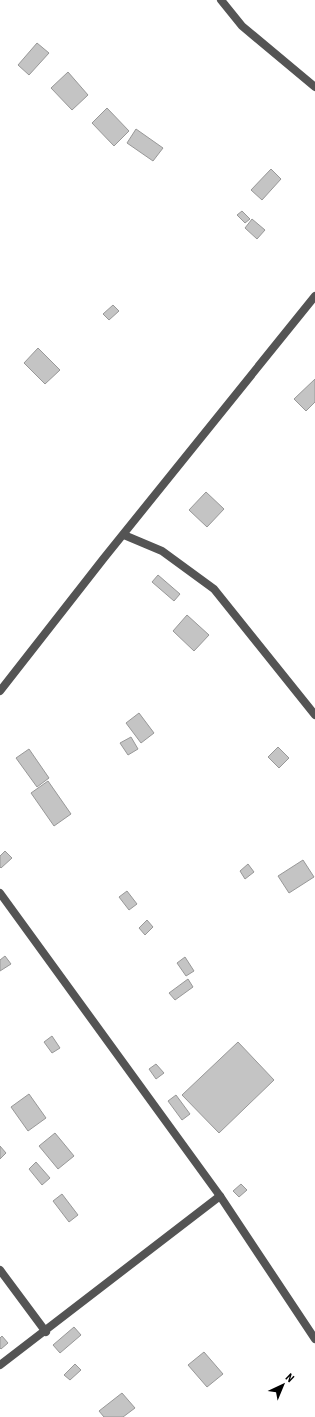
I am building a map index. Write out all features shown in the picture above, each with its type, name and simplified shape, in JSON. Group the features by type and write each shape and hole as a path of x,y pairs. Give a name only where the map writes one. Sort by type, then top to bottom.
{"street":[{"path":"221,0 242,26 315,87"},
{"path":"0,691 315,296"},
{"path":"124,535 162,551 214,589 315,715"},
{"path":"0,893 220,1196 315,1338"},
{"path":"0,1365 46,1332 220,1196"},
{"path":"0,1270 46,1332"}],"building":[{"path":"37,43 49,53 29,75 18,65"},
{"path":"68,72 88,95 72,110 51,88"},
{"path":"107,108 129,131 114,146 92,123"},
{"path":"136,129 163,148 153,161 127,143"},
{"path":"271,169 281,179 262,200 251,190"},
{"path":"242,211 250,219 245,223 237,215"},
{"path":"252,219 265,230 257,239 245,228"},
{"path":"113,305 119,311 109,320 103,314"},
{"path":"38,348 60,370 45,384 24,363"},
{"path":"315,379 315,402 306,411 294,399"},
{"path":"206,492 224,509 207,527 189,510"},
{"path":"158,575 180,594 174,601 152,582"},
{"path":"187,615 209,635 194,651 173,631"},
{"path":"139,713 154,733 141,743 126,723"},
{"path":"131,737 138,749 128,755 120,743"},
{"path":"278,747 289,758 279,768 268,757"},
{"path":"29,749 49,778 37,787 16,758"},
{"path":"48,781 71,814 54,826 31,793"},
{"path":"5,851 12,858 1,868 0,856"},
{"path":"303,860 314,877 289,893 278,876"},
{"path":"248,864 254,872 245,879 240,871"},
{"path":"127,891 137,904 129,910 119,897"},
{"path":"147,920 153,927 145,935 139,928"},
{"path":"5,956 11,964 0,971 0,960"},
{"path":"185,957 194,971 186,976 177,963"},
{"path":"188,979 193,987 175,1000 169,993"},
{"path":"52,1036 60,1048 52,1053 44,1042"},
{"path":"238,1042 274,1080 219,1133 182,1095"},
{"path":"156,1064 164,1073 156,1079 149,1069"},
{"path":"29,1094 46,1118 28,1131 11,1107"},
{"path":"176,1095 190,1114 182,1120 168,1101"},
{"path":"55,1133 74,1156 58,1169 39,1146"},
{"path":"0,1146 6,1153 0,1159"},
{"path":"36,1162 50,1178 42,1185 29,1169"},
{"path":"241,1184 247,1190 239,1197 233,1191"},
{"path":"62,1194 78,1215 69,1222 53,1201"},
{"path":"74,1327 81,1335 60,1353 53,1345"},
{"path":"2,1336 8,1343 1,1349 0,1338"},
{"path":"204,1352 223,1374 207,1387 188,1365"},
{"path":"75,1364 81,1370 70,1380 64,1375"},
{"path":"122,1393 135,1408 123,1417 104,1417 99,1411"}]}
